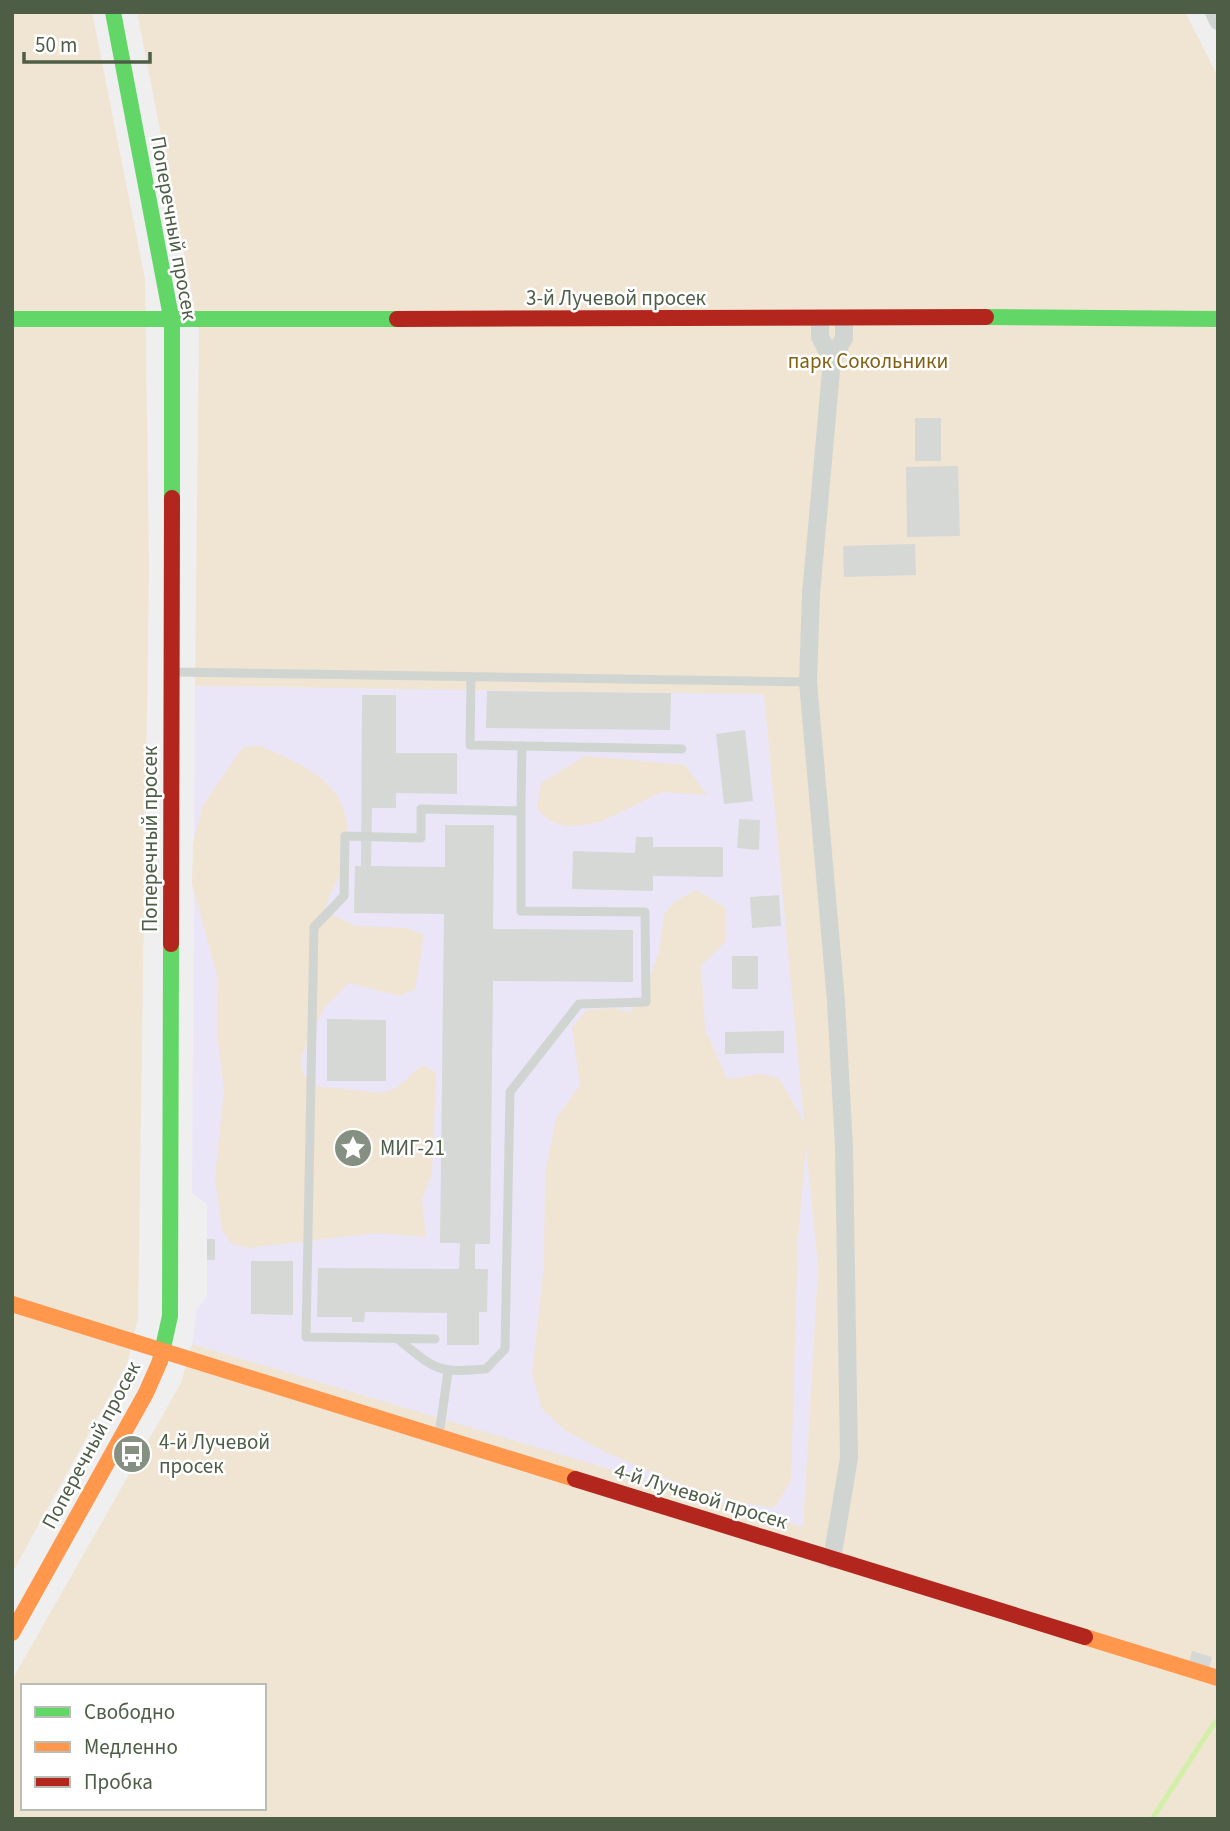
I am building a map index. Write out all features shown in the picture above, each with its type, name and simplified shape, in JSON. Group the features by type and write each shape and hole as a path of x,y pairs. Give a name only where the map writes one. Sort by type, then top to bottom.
{"street":[{"name":"Поперечный просек","path":"12,1633 146,1393 164,1351 170,1316 172,322 113,12"},
{"path":"1214,12 1218,20"},
{"name":"3-й Лучевой просек","path":"13,319 172,322 1218,320"},
{"path":"820,319 820,337 832,360"},
{"path":"832,1559 849,1458 844,1147 836,1001 808,682 811,594 832,360 845,338 844,319"},
{"name":"4-й Лучевой просек","path":"12,1304 1218,1678"}],"lane":[{"path":"170,672 808,682"},
{"path":"471,677 470,745 682,749"},
{"path":"398,1338 433,1368 448,1372 486,1369 505,1349 510,1092 579,1004 646,1002 645,912 521,911 522,746"},
{"path":"435,1339 306,1337 314,927 344,897 345,836 421,838 421,809 521,811"},
{"path":"438,1436 448,1372"}],"shaded area":[{"path":"195,686 764,693 818,1267 803,1528 192,1344 197,1309 207,1297 207,1205 192,1193"}],"green space":[{"path":"12,12 92,12 145,279 149,568 138,1318 127,1364 12,1573"},
{"name":"парк Сокольники","path":"137,12 1185,12 1218,77 1218,1819 12,1819 12,1680 181,1383 192,1344 803,1527 818,1267 806,1146 798,1239 791,1481 774,1508 711,1497 607,1453 566,1431 542,1409 532,1374 544,1264 545,1174 556,1119 580,1085 572,1028 587,1010 613,1008 630,1012 643,998 660,948 664,914 674,902 696,890 725,907 726,941 701,966 705,1029 727,1079 762,1074 780,1079 804,1123 764,694 195,686 199,331"},
{"path":"260,746 315,774 329,785 339,799 345,815 347,835 345,860 325,911 355,926 406,928 424,935 415,989 399,996 349,983 324,1008 301,1057 303,1074 315,1086 382,1093 398,1087 422,1065 436,1072 432,1173 422,1199 426,1237 375,1233 249,1248 232,1244 222,1230 215,1178 224,1089 217,1035 218,978 192,884 193,843 203,805 243,747"},
{"path":"585,756 685,765 707,795 662,792 600,822 566,826 550,821 537,809 541,783"}],"building":[{"path":"915,418 941,418 941,461 915,461"},
{"path":"958,466 960,536 907,537 906,467"},
{"path":"915,544 916,575 844,577 843,546"},
{"path":"487,691 671,693 670,730 486,728"},
{"path":"362,695 396,695 396,753 457,753 457,794 396,793 396,808 372,808 371,866 445,867 445,825 494,825 493,929 633,930 633,982 493,981 490,1244 475,1244 475,1269 488,1269 487,1312 479,1312 479,1345 447,1345 447,1313 365,1312 364,1322 352,1322 352,1317 317,1317 318,1268 459,1269 460,1243 440,1243 444,914 354,913 355,866 361,866"},
{"path":"745,730 753,801 724,804 716,734"},
{"path":"739,819 760,820 759,850 737,848"},
{"path":"636,837 653,837 653,847 723,847 723,877 653,876 653,891 572,889 573,851 635,853"},
{"path":"779,895 781,926 752,928 750,897"},
{"path":"732,956 758,956 758,989 732,989"},
{"path":"327,1019 386,1020 386,1081 327,1081"},
{"path":"784,1031 784,1053 725,1054 725,1032"},
{"path":"207,1239 215,1239 215,1260 207,1260"},
{"path":"251,1261 293,1261 293,1315 251,1314"},
{"path":"1192,1651 1212,1657 1209,1667 1189,1662"}],"waterway":[{"path":"1152,1819 1215,1722"}],"traffic: fast":[{"path":"113,12 172,322 172,498"},
{"path":"986,317 1218,319"},
{"path":"15,319 397,319"},
{"path":"160,1361 170,1316 171,944"}],"traffic: slow":[{"path":"12,1304 575,1479"},
{"path":"12,1633 146,1393 160,1361"},
{"path":"1085,1637 1218,1678"}],"traffic: jam":[{"path":"397,319 986,317"},
{"path":"171,944 172,498"},
{"path":"575,1479 1085,1637"}],"place":[{"name":"МИГ-21","path":"353,1148"},
{"name":"4-й Лучевой просек","path":"132,1454"}]}
